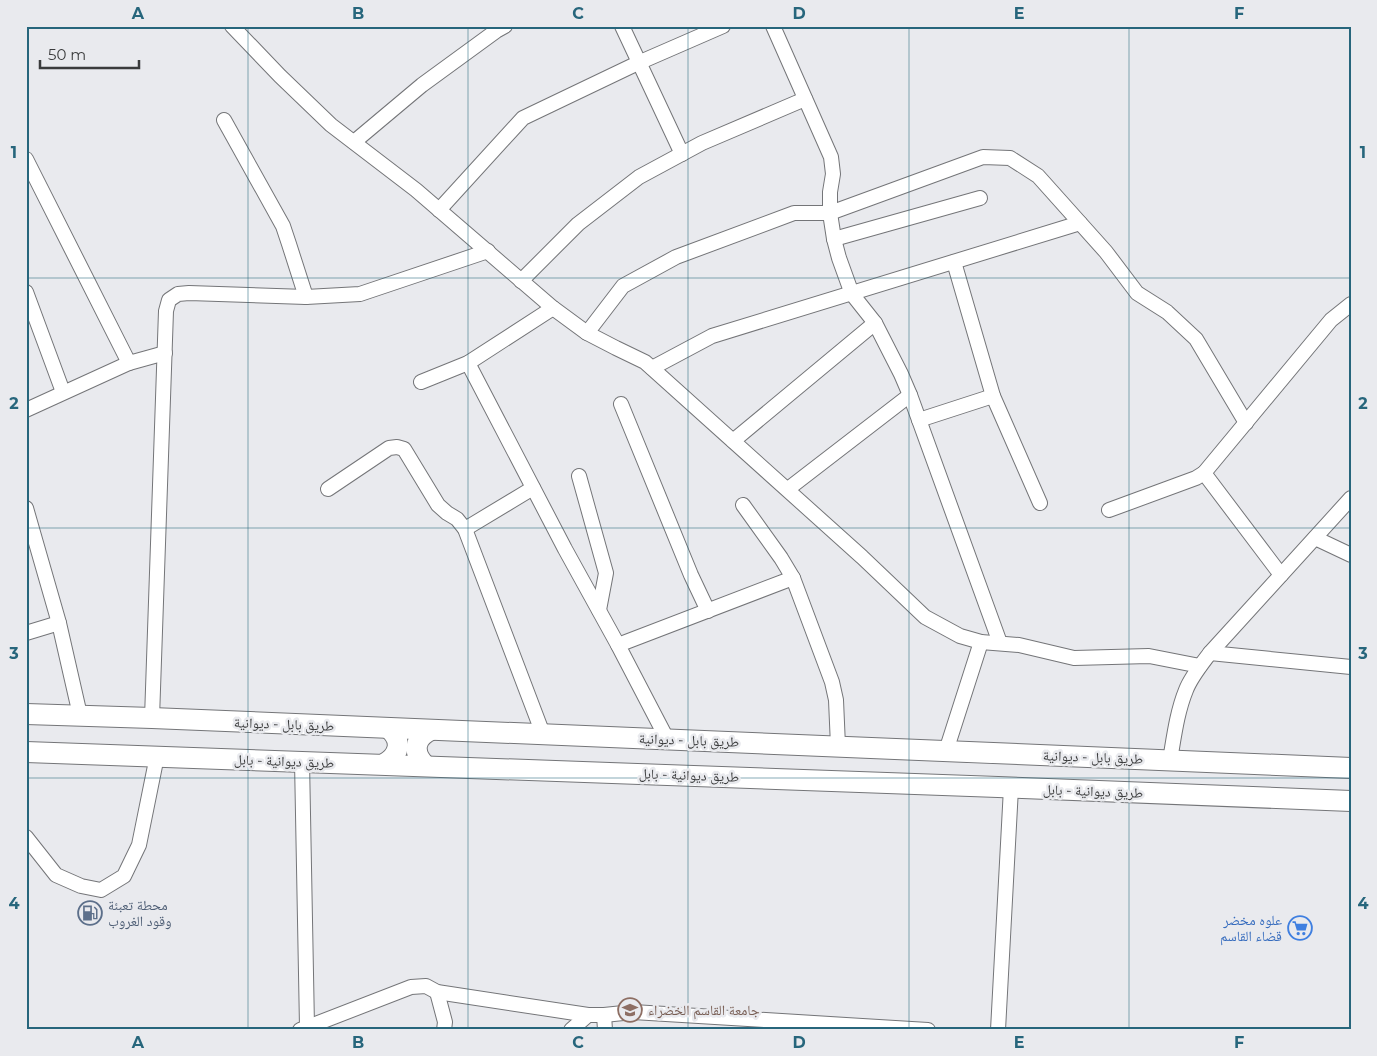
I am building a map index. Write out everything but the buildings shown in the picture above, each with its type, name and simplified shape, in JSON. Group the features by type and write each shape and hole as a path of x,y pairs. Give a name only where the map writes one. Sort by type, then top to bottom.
{"highway":[{"name":"طريق بابل - ديوانية","path":"26,714 1351,768"},
{"path":"384,764 396,754 398,746 397,738 388,728"},
{"path":"426,766 417,754 417,746 419,739 431,730"},
{"name":"طريق ديوانية - بابل","path":"26,752 1012,787 1351,802"},
{"path":"1014,754 1022,763 1021,780 1012,787 1003,784 1009,770 1005,760 1014,754"}],"street":[{"path":"232,26 330,124 416,190 553,308 587,333 645,362 862,557 925,617 960,636 981,642 1019,645 1074,658 1149,656 1200,666"},
{"path":"354,142 422,85 505,26"},
{"path":"622,26 682,154"},
{"path":"439,210 522,118 638,63 723,26"},
{"path":"773,26 831,157 834,174 830,192 830,213 839,258 852,294 875,323 910,394 1000,644"},
{"path":"521,281 578,224 639,178 702,143 805,98"},
{"path":"224,120 282,226 290,244 306,297"},
{"path":"587,333 623,286 676,257 794,213 830,213 983,157 1010,158 1038,176 1106,252 1137,293 1166,312 1196,339 1246,423"},
{"path":"26,159 129,363"},
{"path":"834,239 980,198"},
{"path":"652,368 712,336 1080,223"},
{"path":"152,718 166,311 169,300 178,294 189,293 306,297 360,294 488,251"},
{"path":"954,262 993,396 1040,503"},
{"path":"26,292 63,392"},
{"path":"1109,510 1196,478 1204,473 1331,320 1351,304"},
{"path":"421,382 468,363 553,308"},
{"path":"733,441 875,323"},
{"path":"26,410 129,363 165,353"},
{"path":"468,363 667,739"},
{"path":"788,490 910,394"},
{"path":"919,420 993,396"},
{"path":"621,404 691,575 708,611"},
{"path":"328,489 389,448 397,447 404,450 438,505 458,519 465,529 543,734"},
{"path":"1204,473 1281,575"},
{"path":"580,476 606,573 599,610"},
{"path":"465,529 533,488"},
{"path":"1170,760 1179,710 1186,688 1200,666 1351,498"},
{"path":"744,505 793,578 832,682 836,700 838,746"},
{"path":"26,508 32,547 59,622 80,715"},
{"path":"1315,538 1351,555"},
{"path":"618,645 793,578"},
{"path":"26,633 59,622"},
{"path":"946,751 981,642"},
{"path":"1210,653 1351,667"},
{"path":"26,837 56,875 81,886 101,890 124,876 139,845 157,756"},
{"path":"302,761 304,1028 411,987 426,986 437,992 588,1014 604,1015 633,1012 928,1030"},
{"path":"998,1030 1012,787"},
{"path":"437,992 444,1030"},
{"path":"571,1030 588,1014"},
{"path":"604,1015 605,1030"}],"place":[{"name":"محطة تعبئة وقود الغروب","path":"90,913"},
{"name":"علوه مخضر قضاء القاسم","path":"1300,928"},
{"name":"جامعة القاسم الخضراء","path":"630,1010"}]}
